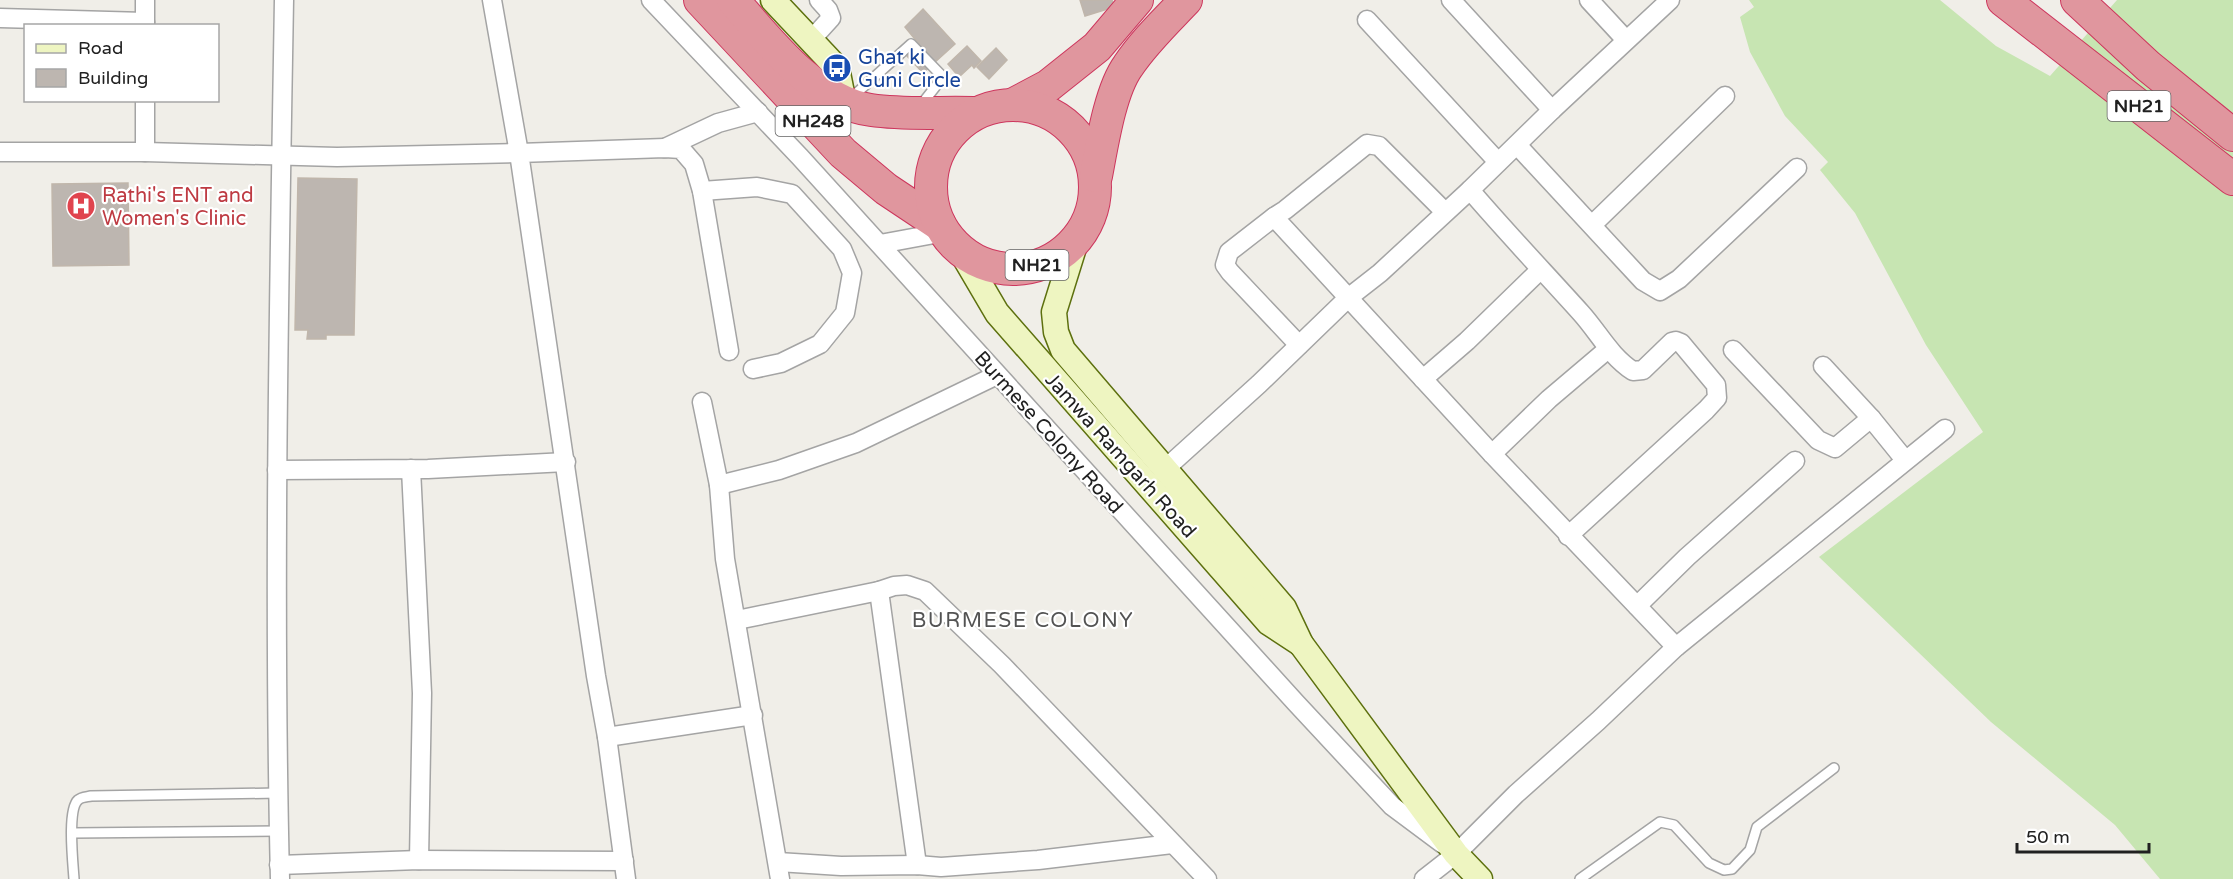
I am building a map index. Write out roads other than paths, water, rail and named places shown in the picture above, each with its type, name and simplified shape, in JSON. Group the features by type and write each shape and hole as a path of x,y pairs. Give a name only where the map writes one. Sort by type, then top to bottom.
{"highway":[{"name":"Jamwa Ramgarh Road","path":"700,0 843,153 948,236"},
{"name":"NH248","path":"733,0 771,43 809,80 844,102 870,110 973,113"},
{"name":"NH21","path":"1014,104 1048,86 1097,46 1137,0"},
{"name":"NH21","path":"1095,177 1086,146 1065,121 1036,106 1004,103 973,113 950,135 933,162 930,195 948,236 988,268 1023,270 1050,261 1077,238 1092,209 1095,177 1110,108 1126,68 1152,35 1186,0"},
{"name":"NH21","path":"2003,0 2233,179"},
{"name":"NH21","path":"2077,0 2148,66 2233,135"}],"main road":[{"path":"773,0 837,68 844,102"},
{"name":"Jamwa Ramgarh Road","path":"948,236 997,314 1269,623 1301,644"},
{"name":"Jamwa Ramgarh Road","path":"1077,238 1054,312 1056,332 1063,350 1284,608 1301,644 1456,854 1480,879"}],"street":[{"path":"10,12 145,24 145,0"},
{"path":"284,0 277,470 276,690 279,872 419,860 625,870 519,153 492,0"},
{"name":"Burmese Colony Road","path":"651,0 880,244 1392,806 1456,854"},
{"path":"811,39 831,18 828,9 819,0"},
{"path":"1451,0 1552,110"},
{"path":"1589,0 1626,40"},
{"path":"1165,469 1348,298 1380,273 1470,190 1670,0"},
{"path":"1367,20 1498,162"},
{"path":"1592,225 1725,96"},
{"path":"145,102 145,152"},
{"path":"665,148 718,123 758,112"},
{"path":"1299,345 1230,272 1226,265 1229,252 1367,144 1378,146 1445,212"},
{"path":"1517,145 1643,281 1660,291 1679,279 1797,168"},
{"path":"0,152 145,152 337,157 681,149 694,164 702,191 729,351"},
{"path":"702,191 757,187 792,194 842,249 852,273 845,313 820,344 781,363 753,369"},
{"path":"1470,190 1583,315 1620,362 1633,371 1643,370 1672,342 1676,341 1716,385 1718,398 1568,536"},
{"path":"1274,217 1568,536 1676,647"},
{"path":"880,244 948,236"},
{"path":"1423,379 1467,341 1540,270"},
{"path":"1492,454 1549,399 1608,348"},
{"path":"1732,350 1818,440 1835,448 1871,418"},
{"path":"1823,366 1871,418 1905,460"},
{"path":"719,485 779,470 856,443 997,375"},
{"path":"702,402 719,485 725,558 779,871 841,866 941,867 1038,860 1172,844"},
{"path":"1424,879 1456,854 1516,794 1599,721 1676,647 1945,429"},
{"path":"1637,606 1687,557 1795,461"},
{"path":"277,470 411,469 566,462"},
{"path":"411,469 422,693 419,860"},
{"path":"737,620 894,586 907,585 925,591 1002,665 1207,879"},
{"path":"879,591 917,865"},
{"path":"607,736 753,715"}],"lane":[{"path":"844,102 862,89 911,44 943,77 915,112"},
{"path":"1580,879 1660,822 1674,825 1709,863 1724,870 1732,868 1750,850 1757,827 1834,768"},
{"path":"74,879 71,817 73,806 79,798 278,793"},
{"path":"73,833 278,831"}],"place":[{"name":"Ghat ki Guni Circle","path":"837,68"},
{"name":"Rathi's ENT and Women's Clinic","path":"81,206"}],"district":[{"name":"BURMESE COLONY","path":"1023,620"}]}
